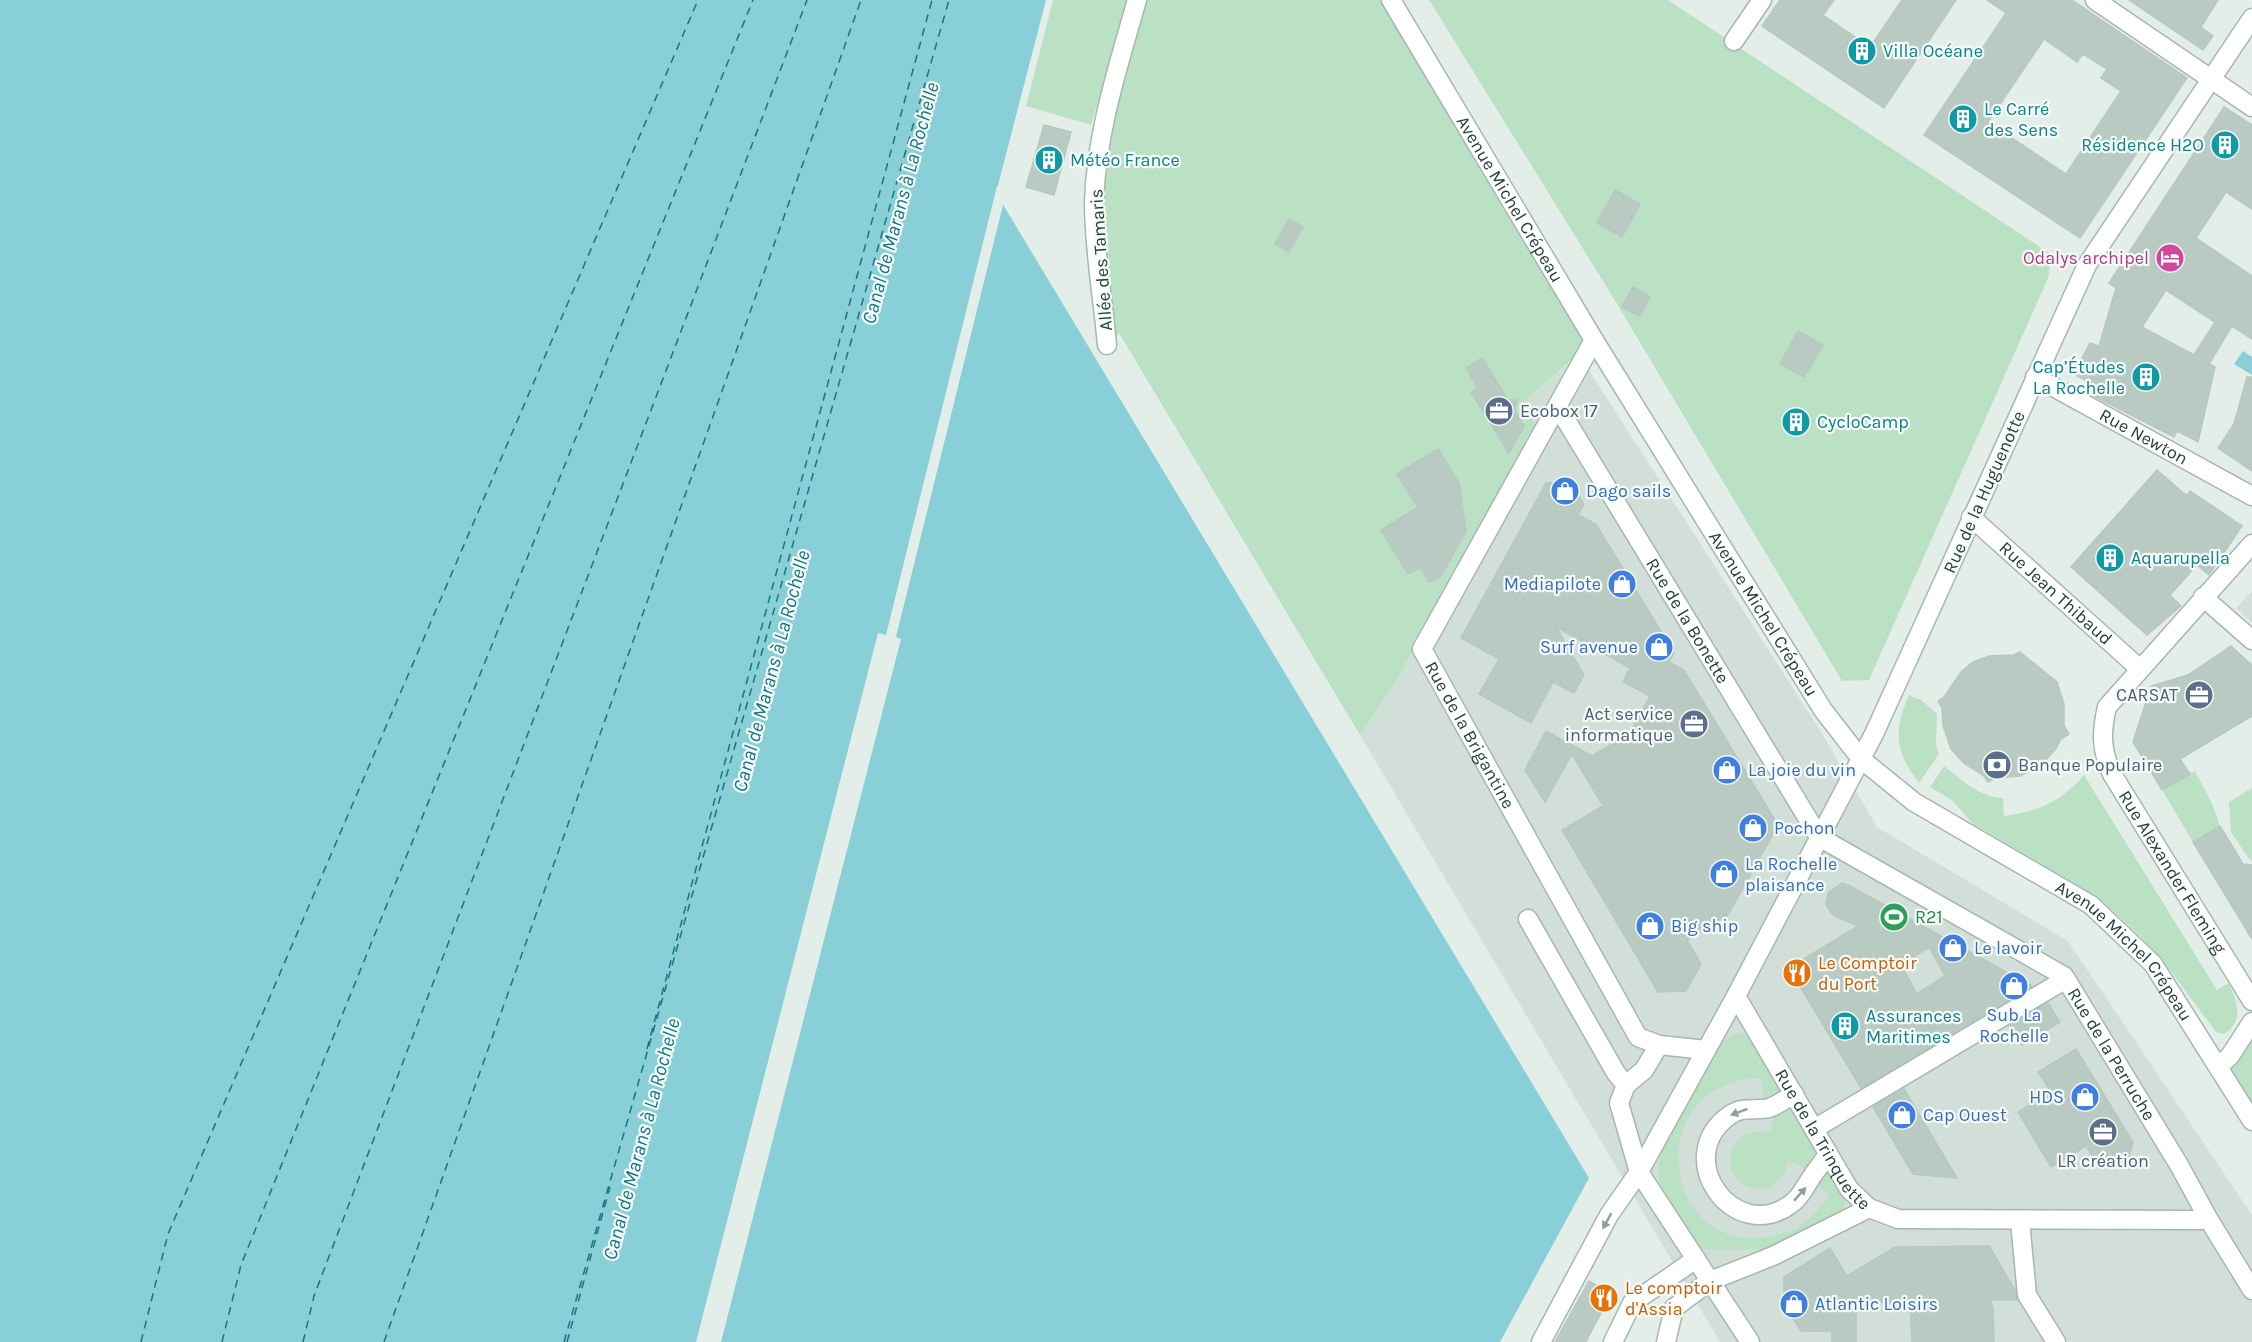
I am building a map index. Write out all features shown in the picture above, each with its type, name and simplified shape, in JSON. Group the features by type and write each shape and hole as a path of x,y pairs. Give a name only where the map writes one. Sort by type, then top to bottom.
{"street":[{"name":"Allée des Tamaris","path":"1107,345 1094,204 1101,135 1137,0"},
{"name":"Avenue Michel Crépeau","path":"1391,0 1594,340 1823,710 1861,759 1914,802 2091,905 2153,964 2252,1121"},
{"path":"1734,41 1762,0"},
{"path":"2095,0 2252,107"},
{"name":"Rue de la Huguenotte","path":"1861,759 2087,266 2252,18"},
{"name":"Rue de la Brigantine","path":"1594,340 1422,649 1638,1037 1659,1045 1706,1050"},
{"name":"Rue Newton","path":"2035,377 2252,496"},
{"name":"Rue de la Bonette","path":"1558,406 1819,837"},
{"name":"Rue Jean Thibaud","path":"1971,517 2140,669"},
{"name":"Rue Alexander Fleming","path":"2252,544 2107,706 2101,731 2103,753 2112,774 2252,1001"},
{"path":"2203,597 2252,640"},
{"path":"1541,1342 1609,1215 1639,1172 1736,996 1861,759"},
{"name":"Rue de la Perruche","path":"1819,837 2066,980 2179,1165 2209,1220"},
{"path":"1527,919 1616,1073 1626,1085"},
{"path":"1814,1129 2066,980"},
{"name":"Rue de la Trinquette","path":"1736,996 1849,1189 1869,1208 1898,1220 2209,1220"},
{"path":"2219,1066 2229,1056 2252,1022"},
{"path":"1659,1045 1644,1070 1626,1085 1619,1103 1639,1172 1750,1342"},
{"path":"1794,1094 1769,1108 1746,1108 1730,1115 1716,1128 1707,1146 1706,1165 1709,1181 1720,1198 1735,1209 1757,1215 1773,1213 1789,1205 1802,1194 1828,1153"},
{"path":"1666,1342 1674,1308 1710,1281 1773,1256 1869,1208"},
{"path":"2209,1220 2252,1290"},
{"path":"2019,1221 2027,1295 2056,1342"},
{"path":"1613,1342 1632,1303 1696,1259"}],"shaded area":[{"path":"1576,357 1583,361 1818,727 1877,827 2068,941 2252,1215 2252,1342 1720,1342 1360,735 1397,680 1535,424 1523,403"},
{"path":"2252,591 2252,623 2236,608"}],"green space":[{"path":"1053,0 1127,0 1091,125 1026,106"},
{"path":"1147,0 1391,0 1594,340 1523,403 1535,424 1397,680 1360,735 1119,333 1107,345 1094,204 1120,94"},
{"path":"1429,0 1668,0 2052,255 2048,278 1869,680 1842,681 1614,299"},
{"path":"1909,695 1921,700 1937,714 1936,745 1939,754 1919,783 1905,761 1899,741 1900,720"},
{"path":"1944,766 1964,782 1986,795 2003,798 2004,816 2039,808 2058,799 2084,775 2217,990 2228,983 2237,1011 2237,1017 2230,1029 2224,1034 2216,1032 2146,942 2113,911 2084,889 1972,823 1953,801 1930,787"},
{"path":"2195,771 2212,804 2220,826 2193,842 2162,790"},
{"path":"2252,788 2252,860 2250,860 2231,832 2229,802"},
{"path":"2252,1022 2252,1121 2219,1066"},
{"path":"1739,1032 1748,1035 1756,1043 1846,1192 1844,1208 1773,1250 1700,1249 1667,1204 1659,1181 1658,1167 1661,1152 1719,1046 1727,1038","holes":["1761,1078 1763,1098 1773,1119 1770,1132 1753,1132 1740,1138 1733,1148 1730,1160 1732,1172 1740,1182 1752,1188 1769,1188 1785,1173 1788,1161 1802,1166 1816,1185 1829,1194 1811,1217 1787,1232 1768,1237 1731,1235 1704,1219 1686,1195 1679,1165 1682,1134 1696,1106 1723,1086"]}],"water":[{"name":"Canal de Marans à La Rochelle","path":"0,0 1046,0 996,193 1589,1178 1500,1342 0,1342"},
{"path":"2243,351 2252,357 2252,375 2234,364"}],"pier":[{"path":"997,186 1000,187 999,193 1004,201 896,637 901,639 721,1342 696,1342 878,633 886,635"}],"building":[{"name":"Villa Océane","path":"1780,0 1834,0 1823,15 1870,47 1902,0 1956,0 1884,108 1762,26"},
{"name":"Le Carré des Sens","path":"1987,0 2072,0 2187,78 2080,238 1924,135 2006,13","holes":["2044,39 2077,62 2083,54 2107,69 2101,78 2121,91 2066,174 1988,122"]},
{"path":"2129,0 2218,0 2201,27 2213,36 2203,50"},
{"path":"2224,107 2252,125 2252,209 2226,192 2196,238 2252,276 2252,339 2232,326 2209,364 2215,367 2198,442 2177,431 2174,437 2082,390 2087,381 2074,374 2090,343 2099,346 2116,288 2109,283","holes":["2166,290 2215,322 2194,355 2142,327"]},
{"name":"Météo France","path":"1044,125 1071,132 1054,195 1026,187"},
{"path":"1615,190 1640,204 1622,237 1597,223"},
{"path":"1289,219 1303,227 1289,252 1275,244"},
{"path":"1633,287 1650,297 1639,316 1622,307"},
{"path":"1798,331 1823,345 1804,377 1780,364"},
{"path":"1482,358 1508,400 1517,400 1515,411 1524,426 1509,453 1471,392 1478,388 1466,368"},
{"path":"2247,377 2252,377 2252,471 2218,448 2234,424"},
{"path":"1438,449 1459,483 1466,531 1441,576 1429,582 1420,567 1408,574 1381,530 1418,507 1397,474"},
{"name":"Aquarupella","path":"2157,470 2187,496 2190,491 2242,526 2209,575 2197,565 2170,595 2181,606 2147,635 2071,567"},
{"path":"1546,483 1567,483 1573,486 1584,504 1578,515 1596,524 1674,653 1669,662 1684,670 1778,825 1728,915 1687,940 1701,964 1686,991 1658,992 1562,830 1603,806 1572,754 1545,802 1525,770 1546,731 1592,756 1629,734 1650,696 1623,682 1630,668 1556,627 1584,675 1574,693 1553,682 1531,723 1479,694 1499,659 1461,638"},
{"path":"2231,646 2252,665 2252,716 2180,759 2190,774 2162,790 2133,742 2151,686 2188,675"},
{"path":"2020,652 2057,682 2064,704 2064,726 2069,734 2061,739 2055,750 2039,767 2020,776 1995,778 1988,782 1983,775 1965,764 1951,749 1943,725 1942,708 1938,701 1944,697 1961,672 1973,662 1989,656 2014,655"},
{"path":"2220,826 2243,864 2252,865 2252,939 2193,842"},
{"path":"1842,883 1850,886 2032,986 1861,1088 1789,968 1858,926 1833,915 1826,905 1828,893","holes":["1929,947 1945,976 1917,994 1901,965"]},
{"path":"2048,1003 2060,1022 2022,1045 2010,1025"},
{"path":"2076,1049 2133,1142 2129,1158 2121,1163 2096,1162 2086,1146 2051,1167 2018,1112 2051,1092 2038,1072"},
{"path":"1904,1089 1957,1178 1913,1174 1873,1107"},
{"path":"1989,1246 2015,1290 2017,1300 1990,1300 1993,1307 1994,1342 1912,1342 1910,1302 1856,1303 1856,1342 1832,1342 1832,1331 1801,1331 1784,1304 1784,1277 1830,1248 1847,1276 1895,1247"},
{"path":"1589,1281 1612,1294 1586,1342 1555,1342"}],"ferry route":[{"path":"141,1342 168,1234 698,0"},
{"path":"222,1342 241,1265 753,0"},
{"path":"303,1342 314,1296 807,0"},
{"path":"384,1342 861,0"},
{"path":"647,1049 932,0"},
{"path":"564,1342 949,0"},
{"path":"567,1342 610,1187"}],"place":[{"name":"Villa Océane","path":"1862,51"},
{"name":"Le Carré des Sens","path":"1963,119"},
{"name":"Résidence H2O","path":"2225,145"},
{"name":"Météo France","path":"1049,160"},
{"name":"Odalys archipel","path":"2170,258"},
{"name":"Cap’Études La Rochelle","path":"2146,377"},
{"name":"Ecobox 17","path":"1499,411"},
{"name":"CycloCamp","path":"1796,422"},
{"name":"Dago sails","path":"1565,491"},
{"name":"Aquarupella","path":"2110,558"},
{"name":"Mediapilote","path":"1622,584"},
{"name":"Surf avenue","path":"1659,647"},
{"name":"CARSAT","path":"2199,695"},
{"name":"Act service informatique","path":"1694,724"},
{"name":"Banque Populaire","path":"1997,765"},
{"name":"La joie du vin","path":"1727,770"},
{"name":"Pochon","path":"1753,828"},
{"name":"La Rochelle plaisance","path":"1724,874"},
{"name":"R21","path":"1894,917"},
{"name":"Big ship","path":"1650,926"},
{"name":"Le lavoir","path":"1953,948"},
{"name":"Le Comptoir du Port","path":"1797,973"},
{"name":"Sub La Rochelle","path":"2014,986"},
{"name":"Assurances Maritimes","path":"1845,1026"},
{"name":"HDS","path":"2085,1097"},
{"name":"Cap Ouest","path":"1902,1115"},
{"name":"LR création","path":"2103,1132"},
{"name":"Le comptoir d'Assia","path":"1604,1298"},
{"name":"Atlantic Loisirs","path":"1794,1304"}]}
